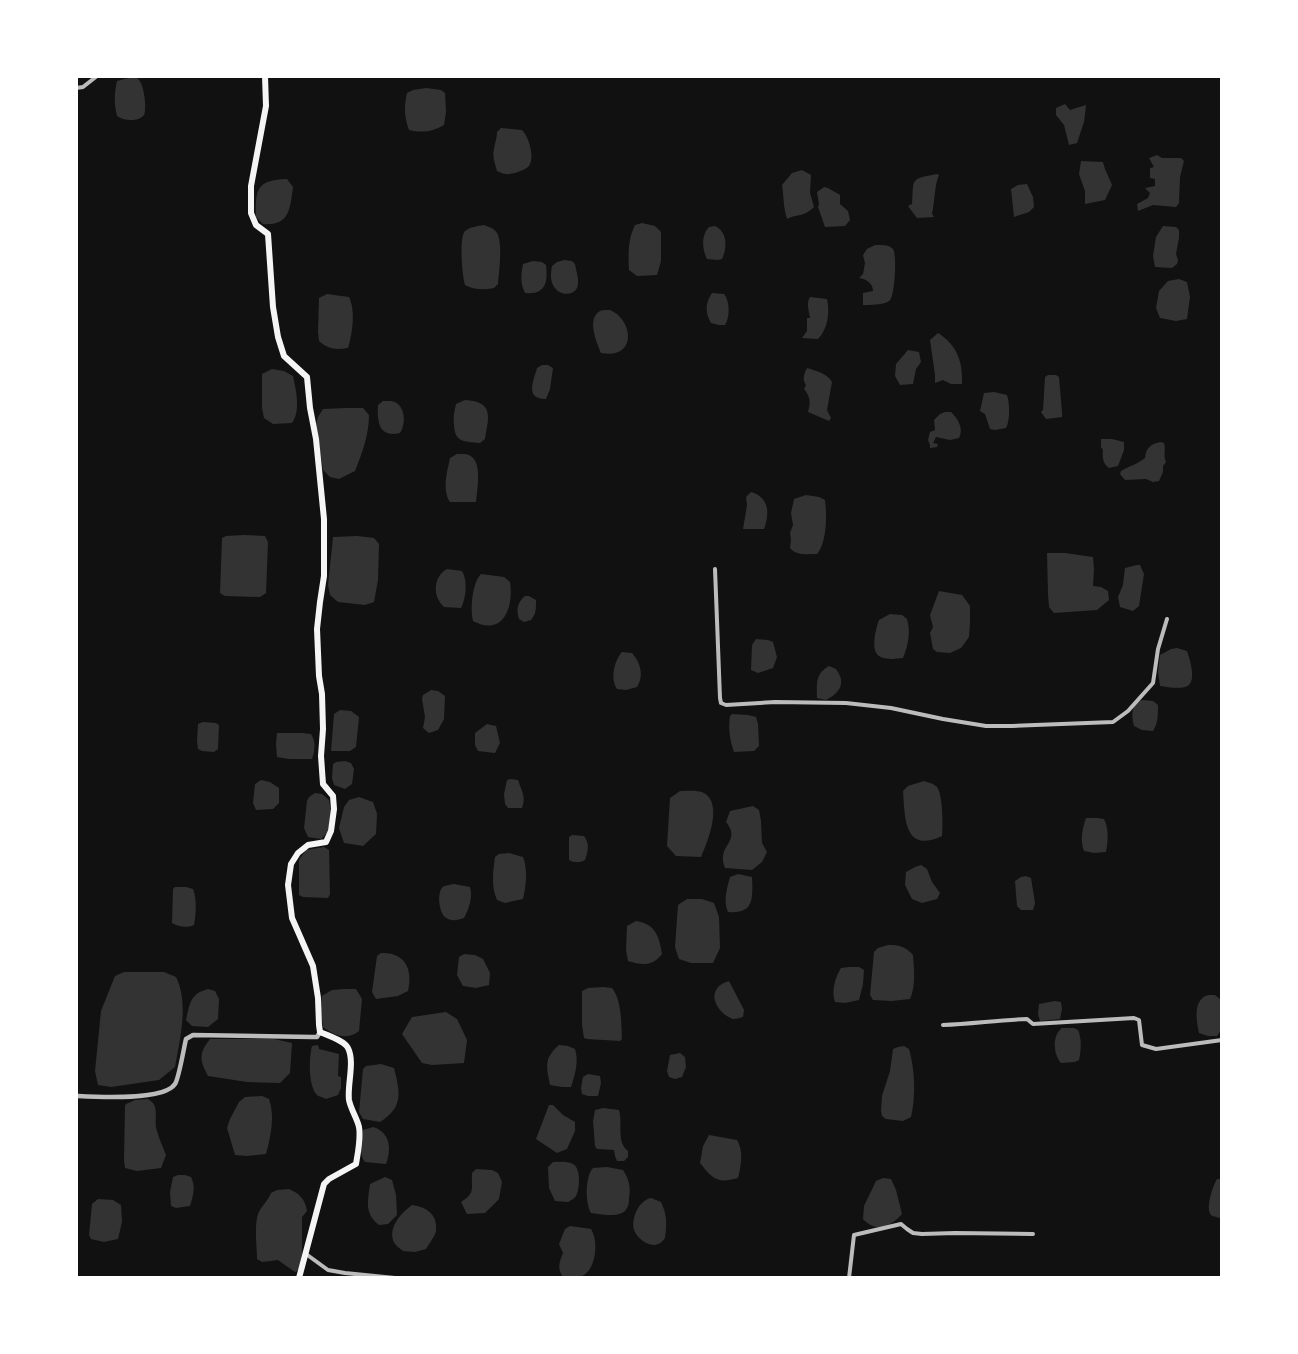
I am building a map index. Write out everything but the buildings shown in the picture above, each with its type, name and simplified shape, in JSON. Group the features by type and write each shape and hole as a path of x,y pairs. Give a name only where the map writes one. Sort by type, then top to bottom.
{"main road":[{"path":"265,76 266,106 251,186 251,213 256,225 268,234 273,307 278,337 284,356 307,377 317,447 324,519 324,576 317,629 322,694 321,756 323,784 333,796 334,808 331,831 326,842 308,845 298,853 291,864 288,885 292,918 313,966 320,1032 343,1042 348,1048 349,1100 358,1124 356,1164 324,1184 299,1278"}],"street":[{"path":"76,88 83,87 96,76"},
{"path":"715,569 720,698 721,703 726,705 775,702 846,703 891,708 986,726 1113,722 1128,711 1153,682 1158,649 1167,619"},
{"path":"943,1025 1027,1019 1033,1024 1134,1018 1139,1020 1142,1045 1150,1048 1221,1040"},
{"path":"76,1096 143,1096 166,1092 176,1083 186,1039 193,1035 312,1037 317,1036 320,1032"},
{"path":"849,1278 854,1235 863,1232 902,1224 913,1233 922,1234 1033,1234"},
{"path":"306,1254 328,1270 395,1278"}],"shaded area":[{"path":"137,78 141,84 145,112 135,120 122,119 117,116 115,103 117,81"},
{"path":"426,88 441,90 445,93 444,125 427,131 409,130 405,112 407,93"},
{"path":"1065,104 1070,110 1086,105 1084,122 1077,143 1069,145 1064,125 1056,115 1056,108"},
{"path":"501,128 522,130 525,133 531,152 531,162 527,168 508,174 497,171 493,152 497,132"},
{"path":"1157,155 1162,158 1181,158 1184,161 1180,177 1179,203 1176,207 1153,205 1138,211 1137,204 1148,198 1150,193 1145,188 1155,186 1155,179 1150,178 1150,168 1154,167 1149,158"},
{"path":"1081,161 1103,162 1112,185 1105,200 1085,204 1085,191 1079,174"},
{"path":"802,170 811,175 810,193 814,207 803,214 787,219 782,185 792,173"},
{"path":"939,175 932,214 934,217 917,218 908,206 912,204 913,185 917,179"},
{"path":"287,179 293,187 287,215 278,222 263,224 256,217 257,193 269,181"},
{"path":"1027,184 1033,197 1034,207 1029,212 1014,217 1011,189"},
{"path":"824,187 840,195 840,204 848,211 850,220 845,226 825,227 818,207 817,192"},
{"path":"642,223 655,226 661,232 661,261 657,275 637,276 629,270 631,236 635,225"},
{"path":"484,225 493,229 499,238 500,265 498,284 494,288 479,289 465,285 462,241 465,231"},
{"path":"715,226 722,232 725,241 724,255 718,260 707,259 703,247 706,230"},
{"path":"1163,226 1176,227 1179,230 1176,254 1178,260 1172,268 1155,267 1153,256 1156,237"},
{"path":"875,245 891,247 894,252 892,297 885,303 863,305 863,293 873,291 869,282 859,278 863,274 865,263 863,255 867,249"},
{"path":"564,260 575,264 578,279 577,288 568,294 558,291 551,278 552,266"},
{"path":"533,261 546,265 546,282 541,290 525,293 521,278 523,264"},
{"path":"1179,279 1187,282 1190,297 1187,319 1176,321 1160,318 1156,308 1159,291 1168,281"},
{"path":"712,293 724,294 726,297 729,309 725,325 711,323 709,319 707,304"},
{"path":"327,294 349,297 353,316 348,348 332,348 319,341 319,298"},
{"path":"810,297 827,299 827,320 818,339 802,338 807,331 807,318 810,318 808,304"},
{"path":"610,310 624,322 628,338 621,351 613,354 601,353 593,325 600,311"},
{"path":"938,333 950,343 958,355 962,384 951,384 943,380 935,383 930,340"},
{"path":"908,350 919,352 921,362 916,369 913,384 900,385 895,376 896,364"},
{"path":"542,365 553,368 546,399 535,396 532,389 537,368"},
{"path":"807,368 824,374 832,382 827,410 831,418 829,421 808,412 809,399 804,389 806,385 804,376"},
{"path":"272,369 284,371 293,376 297,407 292,423 273,424 264,418 262,374"},
{"path":"1048,375 1059,377 1062,417 1046,419 1041,412 1045,377"},
{"path":"994,392 1007,395 1009,408 1006,428 995,430 990,429 985,414 980,411 984,393"},
{"path":"465,400 481,404 487,412 488,423 485,439 480,443 461,440 456,435 454,412 456,404"},
{"path":"383,401 395,402 401,407 404,418 400,433 388,433 381,427 378,405"},
{"path":"363,408 369,415 368,430 355,471 339,479 330,477 323,470 316,424 318,417 323,409"},
{"path":"945,412 951,412 958,421 961,427 959,438 950,440 936,437 933,443 938,444 937,447 930,448 928,440 930,432 935,430 934,420"},
{"path":"1101,439 1124,442 1124,450 1118,466 1109,468 1105,464"},
{"path":"1164,443 1166,462 1159,481 1125,480 1120,474 1121,471 1145,458 1150,447"},
{"path":"457,454 469,455 477,466 476,502 450,502 446,492 450,458"},
{"path":"751,492 757,494 767,506 764,529 743,529 746,497"},
{"path":"806,495 825,500 826,520 823,543 817,554 799,553 790,548 790,533 793,525 791,513 794,499"},
{"path":"244,535 265,536 268,542 266,593 260,597 225,596 220,593 222,538"},
{"path":"333,537 374,538 379,544 378,580 374,602 365,605 338,602 330,595 328,585"},
{"path":"1047,553 1093,557 1093,586 1108,591 1109,600 1097,610 1054,613 1049,607"},
{"path":"1140,565 1144,574 1139,606 1133,611 1120,607 1118,597 1123,585 1125,568"},
{"path":"447,569 462,571 464,575 466,590 461,608 444,607 437,598 437,582 442,572"},
{"path":"481,574 504,577 510,582 508,610 499,622 492,625 483,625 473,621 472,596"},
{"path":"939,591 962,595 970,606 969,637 961,648 950,653 937,652 933,649 930,633 933,627 930,615"},
{"path":"525,596 536,600 536,606 531,620 524,622 519,619 517,609"},
{"path":"890,614 902,615 907,619 908,638 903,658 891,659 881,657 876,653 874,639 876,628 879,620"},
{"path":"756,639 773,642 777,657 773,668 758,673 751,670 752,645"},
{"path":"1177,648 1187,651 1192,671 1191,681 1189,685 1182,688 1160,686 1158,672 1160,655"},
{"path":"622,652 632,653 638,661 640,670 637,687 626,690 617,689 613,675"},
{"path":"829,666 838,672 841,686 826,700 817,698 819,676"},
{"path":"431,690 438,691 445,696 444,719 438,730 429,733 423,728 425,717 422,699 423,695"},
{"path":"1143,700 1153,701 1158,705 1157,722 1153,731 1142,730 1134,726 1132,714 1134,706"},
{"path":"340,710 351,711 359,717 356,747 350,751 331,751 334,714"},
{"path":"732,714 756,717 759,746 754,751 734,752 729,730"},
{"path":"203,722 219,725 218,749 214,752 198,749 198,724"},
{"path":"487,724 496,726 500,743 495,753 478,751 475,745 475,733"},
{"path":"277,733 311,734 314,740 312,759 277,757"},
{"path":"345,761 351,763 354,769 352,784 345,789 334,785 332,778 333,764"},
{"path":"261,780 270,782 279,788 279,803 273,809 256,810 253,803 255,784"},
{"path":"507,780 518,780 524,797 522,808 508,808 505,804 504,794"},
{"path":"924,781 937,787 941,803 942,836 929,840 913,837 909,830 903,791 908,786"},
{"path":"680,791 704,793 713,805 712,823 701,857 676,856 667,846 670,798"},
{"path":"315,793 322,794 329,800 331,812 328,832 321,839 308,837 304,828 307,801"},
{"path":"359,797 373,802 377,814 376,834 363,846 344,843 339,828 344,807 349,800"},
{"path":"753,806 759,810 762,843 767,852 762,862 752,870 725,868 723,856 731,836 731,830 726,822 730,811"},
{"path":"1086,818 1104,819 1108,835 1106,852 1084,851 1082,835"},
{"path":"584,836 586,839 588,851 583,861 569,860 569,837"},
{"path":"324,847 329,850 330,894 328,898 303,897 299,895 299,860 306,850"},
{"path":"509,853 523,857 526,867 526,884 523,899 505,903 497,900 493,873 495,857"},
{"path":"921,865 927,869 940,893 937,899 922,903 912,899 905,885 906,872"},
{"path":"738,874 752,877 752,898 747,908 737,912 728,912 726,899 730,877"},
{"path":"1026,876 1031,878 1035,903 1033,910 1021,910 1017,906 1015,881"},
{"path":"454,884 470,887 471,895 464,918 450,920 441,911 440,892 444,886"},
{"path":"175,887 193,889 196,907 194,925 183,927 172,923 173,889"},
{"path":"687,899 702,899 714,903 719,917 720,948 713,963 691,963 679,959 675,947 678,905"},
{"path":"636,921 648,925 658,937 662,954 651,963 628,961 627,926"},
{"path":"888,945 902,947 913,955 914,983 910,999 873,1000 870,995 874,952"},
{"path":"381,953 396,955 405,963 409,976 408,991 398,996 376,999 372,992 377,956"},
{"path":"464,954 475,955 483,959 490,973 489,985 476,988 463,986 457,975 459,957"},
{"path":"859,967 864,970 859,1000 845,1003 835,1002 834,989 837,976 841,968"},
{"path":"124,972 164,972 176,977 180,987 183,1010 175,1067 159,1080 111,1087 98,1085 95,1071 101,1011 115,976"},
{"path":"729,981 744,1010 743,1017 731,1018 724,1014 716,1004 714,995 716,990"},
{"path":"588,988 612,988 618,999 622,1039 620,1041 584,1038 582,991"},
{"path":"208,989 215,991 219,999 218,1019 208,1027 192,1026 186,1020 190,1004 194,997"},
{"path":"356,989 362,999 359,1031 350,1036 336,1034 323,1027 322,996 332,990"},
{"path":"1215,995 1221,1000 1221,1030 1217,1036 1199,1033 1198,1006 1203,997"},
{"path":"1061,1002 1060,1019 1040,1021 1039,1004"},
{"path":"446,1012 457,1019 467,1040 464,1063 432,1065 422,1063 402,1034 412,1017"},
{"path":"1062,1028 1078,1030 1081,1049 1079,1060 1075,1062 1061,1063 1056,1055 1056,1035"},
{"path":"210,1039 274,1039 292,1043 290,1073 280,1083 247,1082 208,1076 201,1057"},
{"path":"318,1045 319,1049 339,1054 338,1076 341,1077 341,1088 338,1095 326,1099 317,1095 312,1085 310,1057 312,1046"},
{"path":"559,1045 575,1049 577,1063 571,1087 550,1085 548,1059"},
{"path":"904,1046 909,1049 914,1074 914,1100 911,1117 903,1121 886,1119 882,1116 881,1111 882,1096 890,1071 893,1049"},
{"path":"680,1053 685,1057 686,1067 682,1077 675,1079 669,1077 667,1071 670,1055"},
{"path":"381,1064 394,1068 399,1092 397,1105 380,1122 363,1119 359,1112 363,1069 366,1066"},
{"path":"588,1074 600,1076 598,1096 582,1094 583,1077"},
{"path":"262,1096 269,1099 272,1113 271,1133 266,1154 235,1155 227,1128 230,1119 239,1102 245,1097"},
{"path":"148,1099 156,1109 157,1131 166,1155 161,1168 137,1171 125,1168 125,1106 135,1100"},
{"path":"549,1105 553,1105 575,1122 575,1131 567,1149 557,1153 536,1139"},
{"path":"603,1108 619,1110 622,1143 628,1151 628,1157 624,1161 617,1161 614,1150 597,1149 595,1146 593,1121 595,1110"},
{"path":"373,1127 383,1133 388,1142 389,1153 386,1164 365,1162 363,1158 361,1146 363,1130"},
{"path":"709,1135 737,1140 741,1154 738,1178 716,1179 700,1163 703,1146"},
{"path":"553,1162 571,1163 576,1166 579,1179 577,1193 568,1202 555,1201 549,1188 548,1167"},
{"path":"607,1167 623,1170 628,1180 630,1194 628,1206 621,1214 591,1213 589,1208 587,1183 590,1172 593,1168"},
{"path":"476,1169 492,1170 498,1173 502,1182 499,1199 485,1213 467,1214 461,1202 471,1193 472,1173"},
{"path":"178,1175 191,1177 193,1181 194,1192 190,1206 176,1208 171,1206 170,1192 173,1177"},
{"path":"385,1177 392,1180 396,1195 397,1215 388,1224 379,1225 369,1211 368,1196 370,1184"},
{"path":"883,1178 891,1179 902,1214 889,1225 879,1227 868,1224 863,1219 864,1206 876,1181"},
{"path":"1217,1179 1221,1179 1221,1219 1209,1212 1209,1202"},
{"path":"289,1189 301,1197 307,1211 302,1217 302,1254 299,1270 295,1272 278,1260 262,1262 257,1259 256,1225 259,1211 271,1193"},
{"path":"651,1198 661,1202 666,1220 665,1238 655,1245 641,1239 633,1225 640,1206"},
{"path":"98,1199 113,1200 121,1205 122,1222 118,1239 104,1242 91,1239 89,1235 92,1204"},
{"path":"412,1205 430,1212 436,1225 435,1233 426,1249 415,1252 403,1251 394,1243 392,1235 397,1220"},
{"path":"570,1226 591,1229 595,1241 595,1255 590,1268 587,1273 575,1278 563,1277 559,1268 563,1253 559,1244 565,1229"}]}
